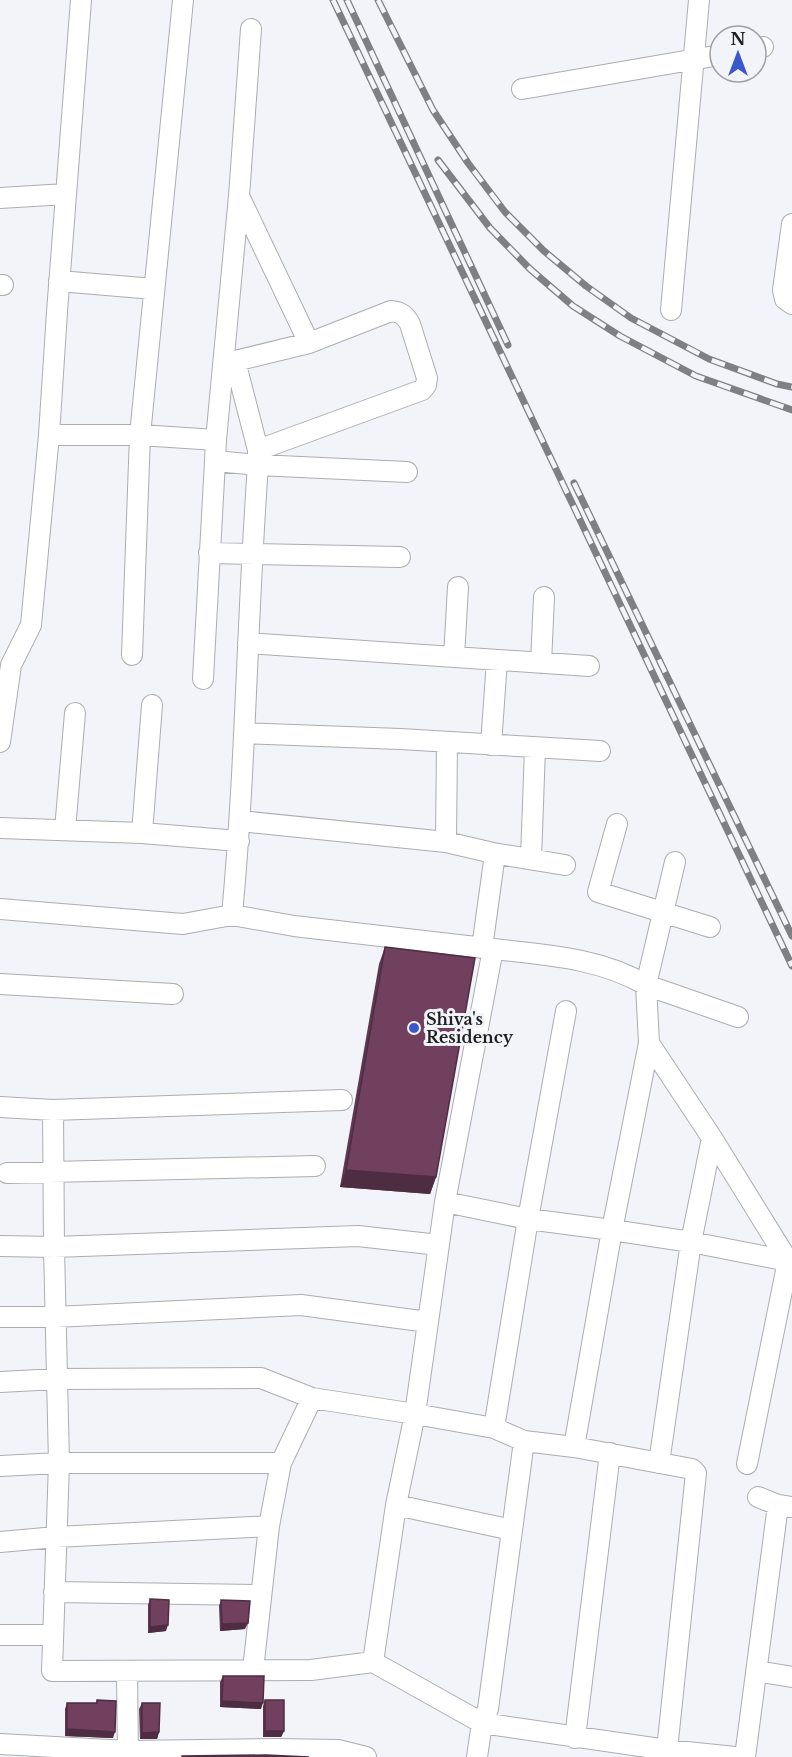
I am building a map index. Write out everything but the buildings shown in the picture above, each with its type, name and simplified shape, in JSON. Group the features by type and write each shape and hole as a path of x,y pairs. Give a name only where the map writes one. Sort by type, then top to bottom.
{"street":[{"path":"0,742 11,666 32,625 49,435 78,0"},
{"path":"132,656 140,435 183,0"},
{"path":"671,310 699,0"},
{"path":"203,679 216,440 229,362 251,29"},
{"path":"522,89 708,57"},
{"path":"0,198 66,194"},
{"path":"239,196 309,343"},
{"path":"792,224 783,290 785,299 792,304"},
{"path":"59,281 154,289"},
{"path":"229,362 309,343 391,311 406,316 427,378 423,390 258,458"},
{"path":"229,362 258,458 251,553 240,831 232,915"},
{"path":"49,435 140,435 216,440"},
{"path":"215,461 258,458 407,472"},
{"path":"209,553 400,557"},
{"path":"453,657 458,586"},
{"path":"541,663 544,597"},
{"path":"248,643 589,666"},
{"path":"491,745 498,660"},
{"path":"142,833 152,705"},
{"path":"65,831 75,713"},
{"path":"244,733 600,751"},
{"path":"446,842 447,742"},
{"path":"531,859 535,748"},
{"path":"617,824 598,892 710,927"},
{"path":"0,828 142,833 240,831 446,842 493,853 565,865"},
{"path":"373,1662 396,1505 415,1414 445,1202 488,948 493,853"},
{"path":"574,1447 612,1230 649,1043 646,985 675,862"},
{"path":"0,909 183,924 232,915 294,926 573,958 631,976 646,985 738,1017"},
{"path":"0,984 173,994"},
{"path":"494,1428 528,1219 566,1011"},
{"path":"649,1043 712,1138 790,1265 747,1464"},
{"path":"0,1107 53,1110 342,1100"},
{"path":"53,1110 59,1463 52,1671 311,1670 373,1662 482,1723 667,1754 735,1757"},
{"path":"659,1463 691,1242 712,1138"},
{"path":"7,1173 315,1166"},
{"path":"445,1202 528,1219 691,1242 790,1265"},
{"path":"0,1246 54,1247 358,1236 439,1245"},
{"path":"0,1317 56,1317 301,1305 428,1322"},
{"path":"0,1382 57,1379 261,1378 312,1398 494,1428 524,1441 574,1447 692,1468 696,1473 667,1754"},
{"path":"253,1670 269,1526 281,1463 312,1398"},
{"path":"477,1757 482,1723 488,1709 524,1441"},
{"path":"575,1738 610,1453"},
{"path":"0,1466 59,1463 281,1463"},
{"path":"745,1757 756,1671 785,1506 758,1497"},
{"path":"396,1505 512,1530"},
{"path":"0,1542 56,1536 269,1526"},
{"path":"54,1592 261,1595"},
{"path":"0,1635 52,1635"},
{"path":"127,1671 128,1754"},
{"path":"756,1671 792,1677"},
{"path":"0,1744 128,1754 338,1750 366,1757"}],"railway":[{"path":"333,0 792,966"},
{"path":"347,0 508,345"},
{"path":"378,0 433,110 468,163 505,212 544,251 586,286 631,318 709,359 777,384 792,387"},
{"path":"438,160 490,228 530,269 573,306 620,336 696,376 792,410"},
{"path":"574,483 792,936"}],"place":[{"name":"Shiva's Residency","path":"414,1028"}]}
